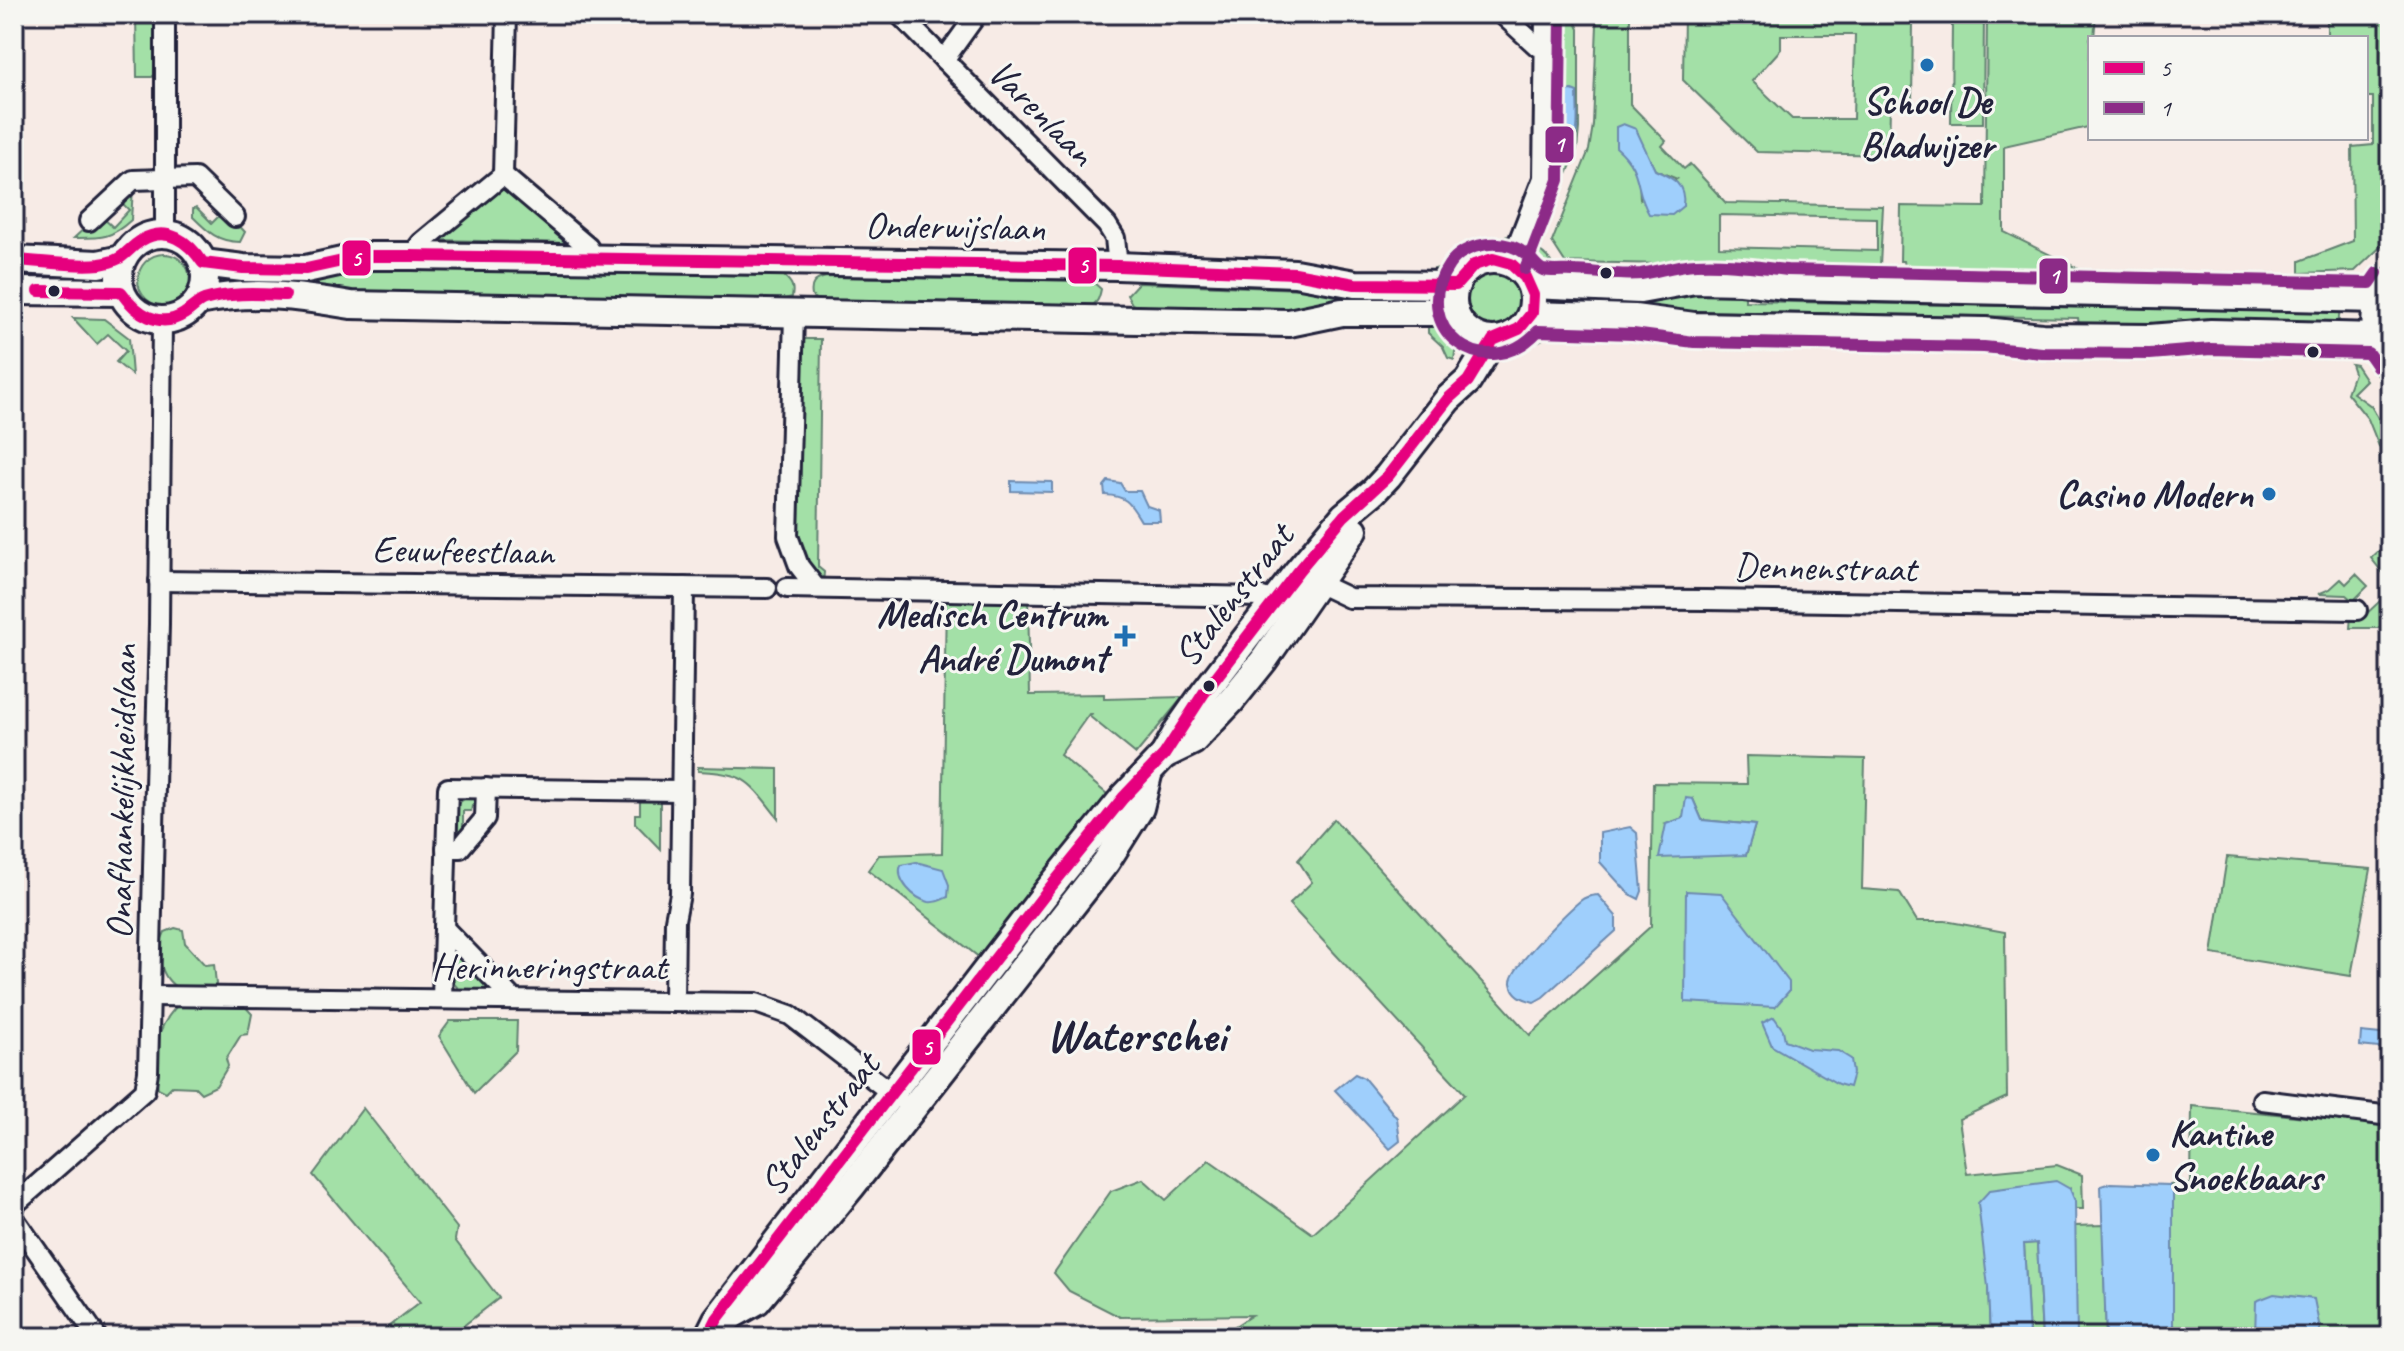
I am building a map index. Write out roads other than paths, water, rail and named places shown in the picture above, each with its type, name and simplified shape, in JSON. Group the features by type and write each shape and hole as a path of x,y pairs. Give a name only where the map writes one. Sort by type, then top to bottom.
{"main road":[{"path":"165,234 181,238 195,248 206,276 198,301 189,311 162,321 145,317 130,307 121,292 119,269 122,259 133,245 148,236 165,234"},
{"name":"Onderwijslaan","path":"203,263 243,268 306,269 365,256 411,256 1118,266 1295,273 1355,284 1456,285"},
{"path":"14,260 98,264 122,259"},
{"path":"198,301 233,294 281,295 351,305 794,321 1289,323 1342,312 1472,328 1509,337 1522,328 1531,315 1534,300 1532,285 1523,272 1498,259 1472,265 1462,273 1453,298 1472,328"},
{"path":"1531,315 1634,318 1694,326 1985,331 2042,337 2150,338 2211,333 2384,347 2375,318 2384,290 1786,286 1695,280 1640,290 1532,285"},
{"path":"14,291 121,292"},
{"name":"Stalenstraat","path":"708,1337 732,1315 757,1301 840,1180 890,1092 1058,878 1134,786 1156,765 1193,741 1231,701 1286,607 1307,578 1358,525 1374,491 1448,399 1472,328"},
{"name":"Stalenstraat","path":"840,1180 913,1109 1106,862 1140,808 1156,765"}],"street":[{"path":"165,14 165,234"},
{"path":"411,256 421,243 503,175 507,14"},
{"name":"Varenlaan","path":"899,14 1107,225 1115,238 1118,266"},
{"path":"944,60 977,14"},
{"path":"1502,14 1537,46 1545,46"},
{"path":"1510,263 1543,178 1545,14"},
{"path":"503,175 588,247 596,260"},
{"path":"89,221 133,180 165,178 195,178 235,217"},
{"name":"Onafhankelijkheidslaan","path":"14,1205 145,1090 151,996 162,321"},
{"path":"794,321 788,536 799,566 816,588"},
{"name":"Dennenstraat","path":"1307,578 1349,598 1691,599 2357,610"},
{"name":"Eeuwfeestlaan","path":"159,581 767,588"},
{"path":"674,1001 675,920 680,894 684,587"},
{"path":"787,588 1262,597 1286,607"},
{"path":"442,999 448,788 681,791"},
{"path":"446,848 460,848 485,818 486,788"},
{"path":"444,928 514,1000"},
{"name":"Herinneringstraat","path":"151,996 756,1003 790,1015 913,1109"},
{"path":"2262,1100 2390,1116"},
{"path":"14,1218 97,1337"}],"water":[{"path":"1566,91 1577,92 1578,123 1569,152 1563,149 1562,100"},
{"path":"1623,124 1636,129 1655,170 1673,179 1680,187 1683,206 1672,215 1649,214 1635,172 1616,147 1616,127"},
{"path":"1011,481 1052,482 1052,492 1011,491"},
{"path":"1108,481 1120,483 1125,491 1140,491 1147,506 1159,510 1160,521 1141,521 1127,502 1105,495 1104,486"},
{"path":"1686,798 1693,799 1702,820 1755,825 1746,855 1659,858 1666,824 1683,818"},
{"path":"1630,827 1637,833 1642,891 1639,899 1629,894 1600,862 1600,833"},
{"path":"916,862 943,869 949,885 948,897 929,902 907,888 901,877 901,865"},
{"path":"1686,891 1721,893 1789,982 1789,991 1775,1007 1685,1002"},
{"path":"1598,895 1616,916 1616,931 1543,997 1534,1002 1517,994 1511,983 1519,966 1580,901"},
{"path":"1774,1017 1783,1030 1785,1040 1809,1049 1838,1051 1851,1059 1853,1073 1849,1087 1838,1084 1772,1046 1762,1023"},
{"path":"2361,1032 2390,1035 2388,1049 2360,1046"},
{"path":"1355,1074 1364,1078 1397,1118 1400,1141 1390,1149 1335,1090"},
{"path":"2056,1181 2070,1189 2075,1201 2077,1337 2042,1337 2037,1243 2024,1244 2029,1337 1990,1337 1988,1287 1978,1203 1990,1190"},
{"path":"2110,1183 2169,1185 2173,1193 2173,1337 2106,1337 2101,1186"},
{"path":"2274,1294 2314,1299 2319,1337 2255,1337 2256,1301"}],"place":[{"name":"School De Bladwijzer","path":"1927,65"},
{"name":"Casino Modern","path":"2269,494"},
{"name":"Medisch Centrum André Dumont","path":"1125,636"},
{"name":"Kantine Snoekbaars","path":"2153,1155"}],"district":[{"name":"Waterschei","path":"1136,1035"}]}
